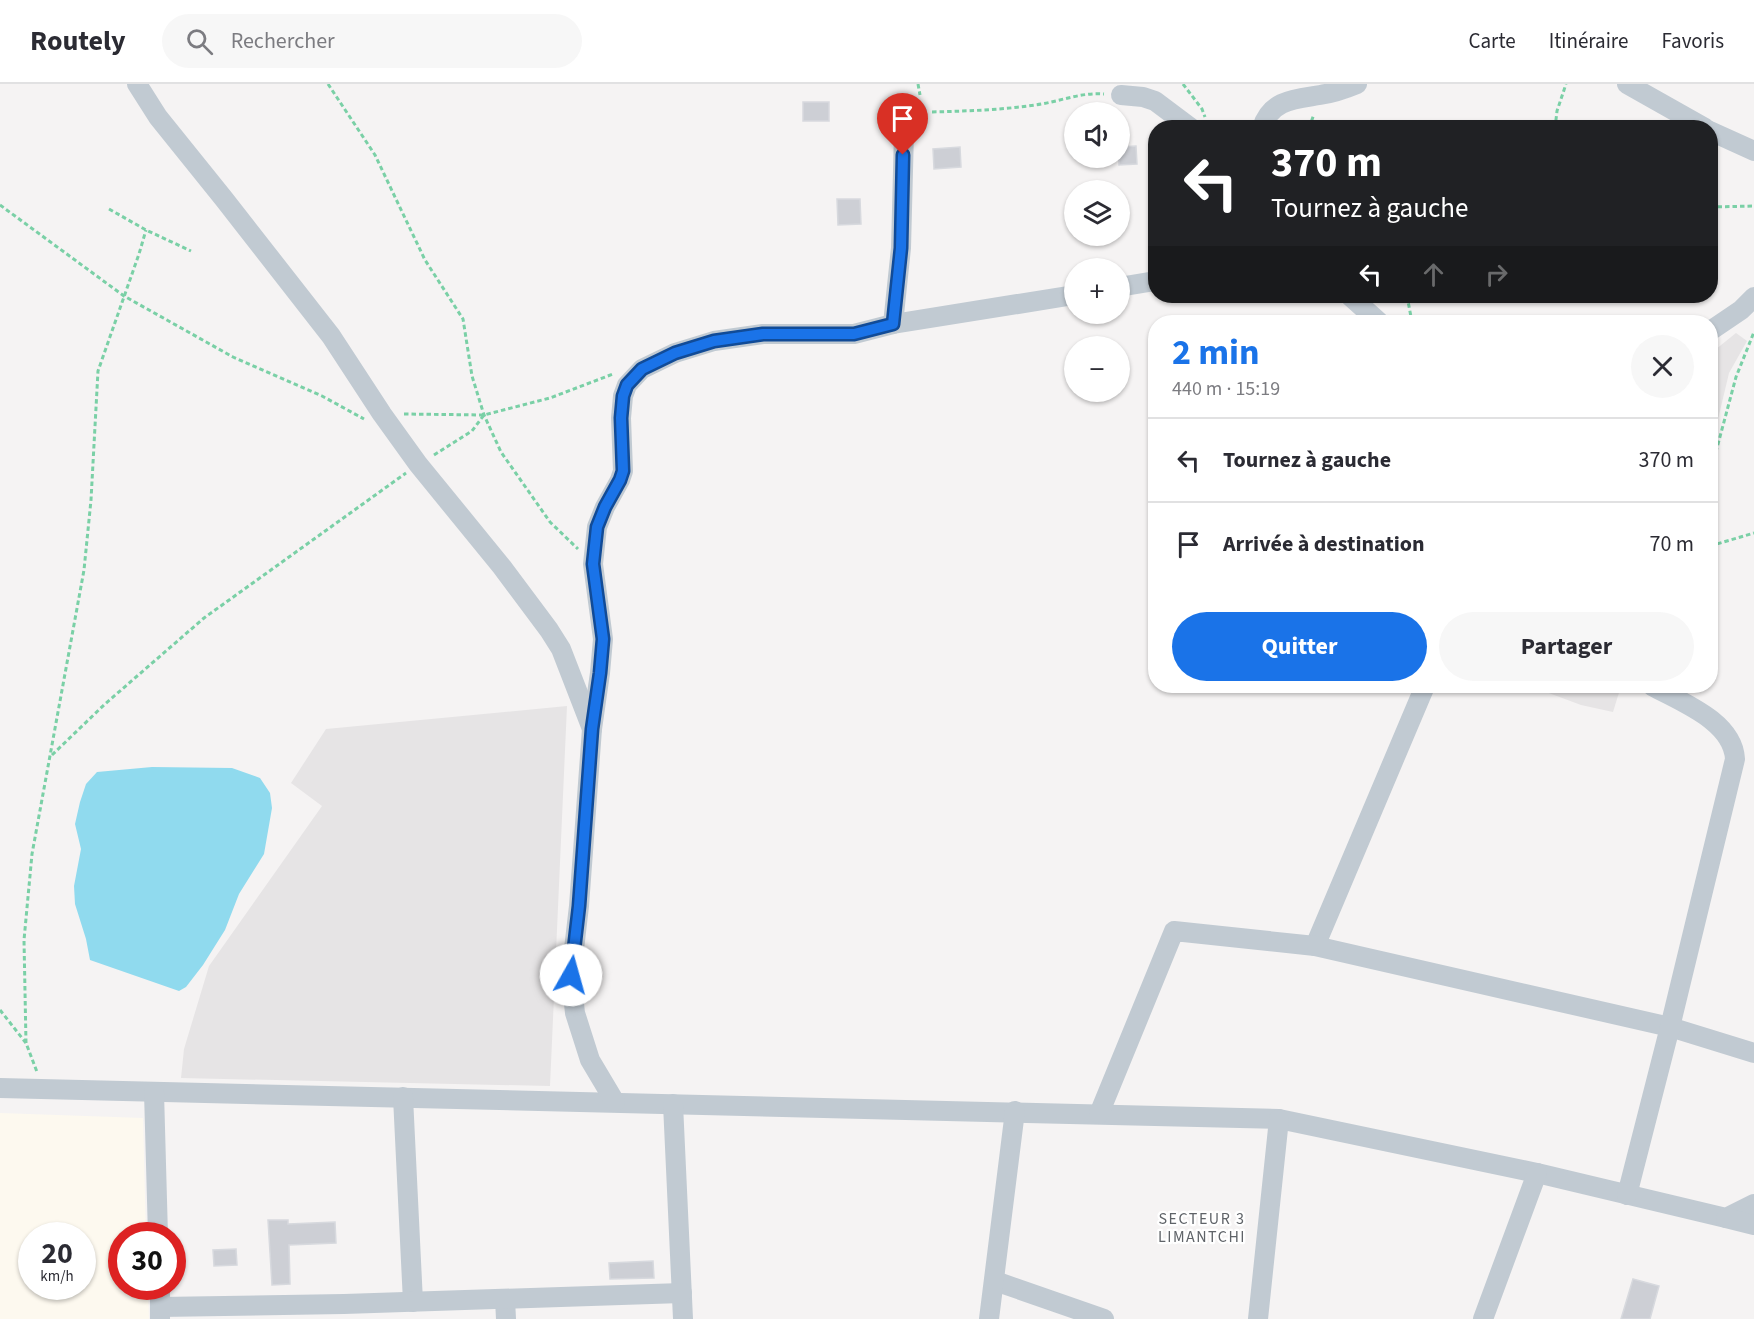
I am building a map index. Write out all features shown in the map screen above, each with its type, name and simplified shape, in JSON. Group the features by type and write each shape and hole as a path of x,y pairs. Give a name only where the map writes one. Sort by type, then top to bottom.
{"street":[{"path":"137,84 158,117 331,336 374,417 418,464 502,567 549,630 561,649 592,729"},
{"path":"1265,120 1273,110 1287,100 1320,95 1357,84"},
{"path":"1627,84 1691,120"},
{"path":"1121,95 1143,97 1155,101 1184,120"},
{"path":"893,324 901,248 904,132 917,112"},
{"path":"1718,134 1754,152"},
{"path":"1130,285 1148,282"},
{"path":"615,1102 591,1060 575,1013 571,975 579,906 592,729 603,639 593,564 597,527 623,471 621,418 623,396 627,385 642,369 675,353 714,341 763,334 854,334 893,324 1064,297"},
{"path":"1718,326 1741,310 1754,297"},
{"path":"1358,303 1371,315"},
{"path":"1315,946 1422,693"},
{"path":"1627,1194 1670,1027 1734,759 1734,750 1723,730 1710,718 1665,693"},
{"path":"1099,1114 1174,931 1315,946 1670,1027 1754,1053"},
{"path":"0,1088 1279,1119 1537,1173 1754,1225"},
{"path":"154,1092 158,1222"},
{"path":"403,1097 412,1302"},
{"path":"674,1104 682,1319"},
{"path":"989,1319 1015,1112"},
{"path":"1258,1319 1279,1119"},
{"path":"1483,1319 1537,1173"},
{"path":"1726,1218 1754,1204"},
{"path":"995,1281 1104,1319"},
{"path":"160,1313 344,1312 412,1302 681,1293"},
{"path":"505,1299 506,1319"}],"path":[{"path":"328,84 375,155 425,260 463,319 472,376 484,415 501,452 550,522 593,564"},
{"path":"1183,84 1202,109 1199,120"},
{"path":"1556,120 1566,84"},
{"path":"917,112 988,111 1037,105 1089,93 1121,95"},
{"path":"0,205 124,296 233,357 322,396 357,415 374,417 484,415 550,398 613,374 642,369"},
{"path":"1718,207 1754,206"},
{"path":"109,209 146,230 191,251"},
{"path":"26,1044 24,940 32,854 84,570 91,500 98,371 146,230"},
{"path":"1718,444 1736,377 1754,332"},
{"path":"357,415 374,417"},
{"path":"51,756 105,704 204,618 418,464 472,431 484,415"},
{"path":"1718,544 1754,533"},
{"path":"0,1010 26,1044 44,1089"}],"shaded area":[{"path":"1736,333 1747,341 1729,373 1718,419 1718,348"},
{"path":"1549,693 1619,693 1613,712 1581,705"},
{"path":"567,706 550,1086 181,1078 184,1049 209,966 322,806 291,783 326,729"},
{"path":"0,1113 143,1118 146,1222 108,1222 108,1300 148,1300 149,1319 0,1319"}],"water":[{"path":"152,767 232,768 260,778 270,793 272,808 264,854 239,894 225,930 203,965 186,987 179,991 90,960 75,904 74,886 81,849 75,824 86,784 97,772"}],"building":[{"path":"803,102 829,102 829,121 803,121"},
{"path":"1130,146 1136,146 1137,164 1130,164"},
{"path":"960,147 961,167 934,169 933,149"},
{"path":"837,199 860,199 861,224 838,225"},
{"path":"268,1220 288,1220 288,1224 335,1222 336,1243 289,1245 290,1284 272,1285"},
{"path":"236,1249 237,1265 214,1266 213,1250"},
{"path":"653,1261 654,1278 610,1279 609,1263"},
{"path":"1633,1279 1659,1286 1650,1319 1621,1319"}],"district":[{"name":"SECTEUR 3 LIMANTCHI","path":"1202,1228"}],"route":[{"path":"571,975 579,906 592,729 603,639 593,564 597,527 623,471 621,418 623,396 627,385 642,369 675,353 714,341 763,334 854,334 893,324 901,248 903,155"}]}
